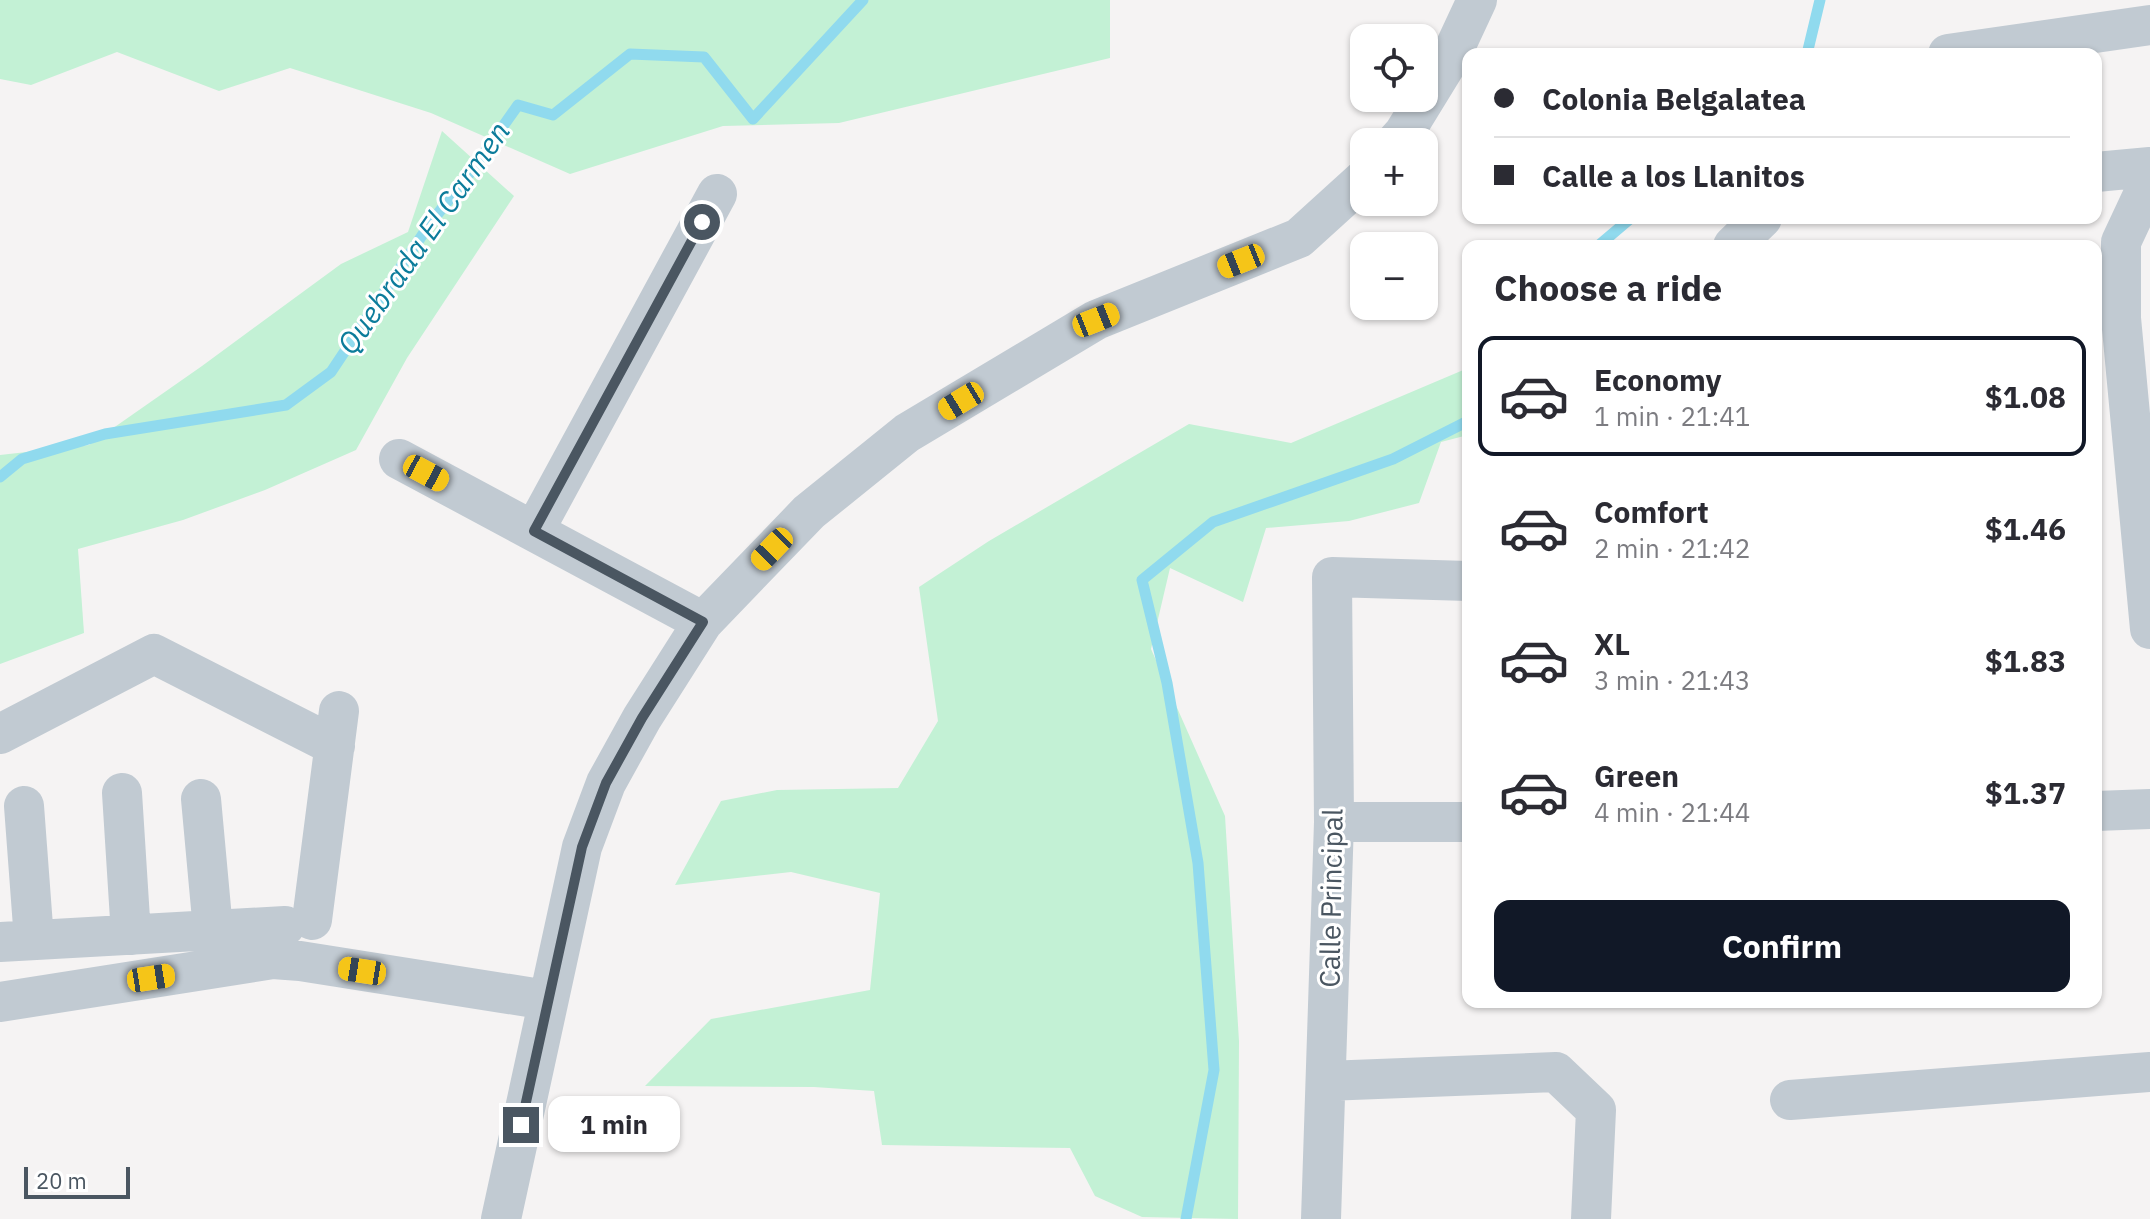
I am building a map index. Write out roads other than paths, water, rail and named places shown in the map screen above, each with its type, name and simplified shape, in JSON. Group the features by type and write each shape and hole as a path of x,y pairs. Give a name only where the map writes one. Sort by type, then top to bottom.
{"street":[{"path":"1407,128 1450,58 1477,0"},
{"path":"1990,48 2150,25"},
{"path":"2102,171 2150,167"},
{"path":"2150,180 2121,242 2136,316 2150,629"},
{"path":"501,1219 582,847 606,783 642,718 703,622 809,512 907,433 1096,320 1299,238 1350,192"},
{"path":"534,531 717,194"},
{"path":"1739,240 1756,224"},
{"path":"399,459 703,622"},
{"name":"Calle Principal","path":"1321,1219 1334,822 1332,577 1462,581"},
{"path":"0,734 154,654 337,728 298,923 17,941 24,806"},
{"path":"122,793 131,935"},
{"path":"201,799 213,930"},
{"path":"2102,811 2150,809"},
{"path":"1334,822 1462,822"},
{"path":"0,1002 273,959 547,1000"},
{"path":"1326,1081 1556,1072 1596,1110 1591,1219"},
{"path":"1790,1100 2150,1072"}],"waterway":[{"name":"Quebrada El Carmen","path":"0,477 22,459 105,434 286,405 331,372 429,225 518,105 553,115 630,54 704,57 753,119 863,0"},
{"path":"1808,48 1820,0"},
{"path":"1605,240 1624,224"},
{"path":"1186,1219 1214,1070 1198,863 1167,683 1142,580 1213,522 1393,459 1462,424"}]}
